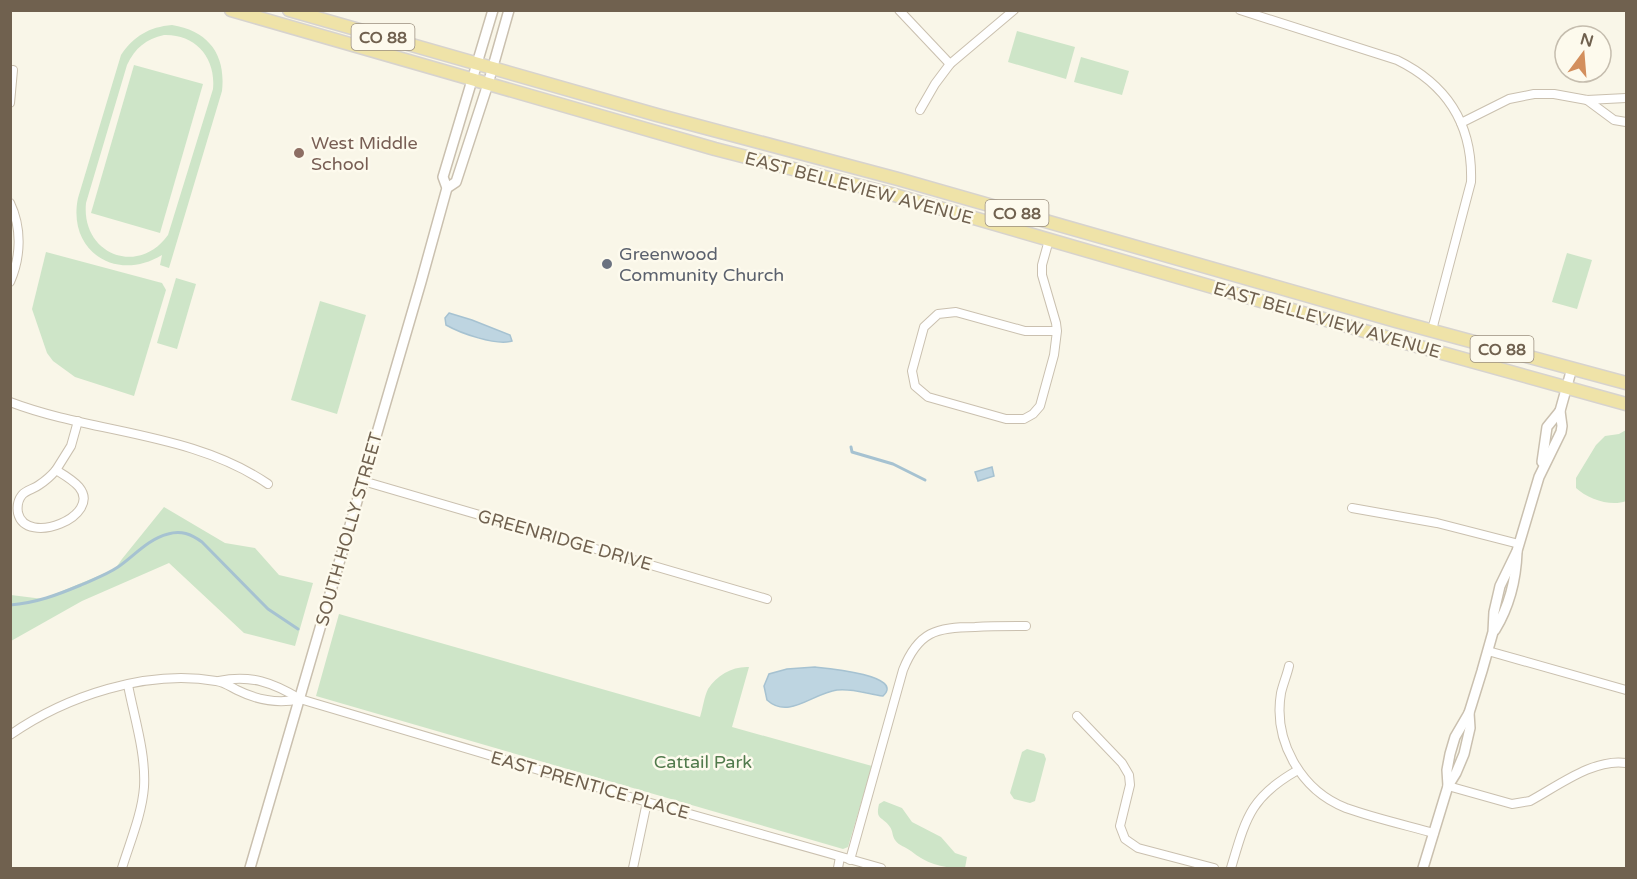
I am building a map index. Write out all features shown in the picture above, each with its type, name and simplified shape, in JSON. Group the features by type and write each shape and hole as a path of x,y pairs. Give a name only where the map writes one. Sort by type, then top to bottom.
{"main road":[{"name":"EAST BELLEVIEW AVENUE","path":"231,10 724,151 891,194 1626,404"},
{"name":"EAST BELLEVIEW AVENUE","path":"289,10 657,116 898,179 1626,383"}],"street":[{"name":"SOUTH HOLLY STREET","path":"250,868 421,282 447,188 443,177 493,10"},
{"name":"SOUTH HOLLY STREET","path":"447,188 456,182 509,10"},
{"path":"899,10 950,64"},
{"path":"920,110 950,64 1014,10"},
{"path":"1240,10 1386,56 1410,66 1439,89 1451,104 1461,123 1470,150 1471,182 1432,330"},
{"path":"10,103 13,70"},
{"path":"1461,123 1509,99 1523,95 1554,94 1587,100 1626,98"},
{"path":"1587,100 1614,120 1626,122"},
{"path":"10,203 19,238 17,262 10,282"},
{"path":"1049,240 1042,265 1042,275 1053,308 1057,331 1054,356 1040,406 1033,414 1023,419 1006,419 928,397 915,386 912,371 924,327 938,314 956,312 1025,331 1057,331"},
{"path":"1539,477 1561,432 1560,411 1572,368"},
{"path":"10,402 50,416 186,447 227,462 268,484"},
{"path":"1448,786 1447,770 1452,746 1469,713 1493,632 1511,594 1518,547 1539,477 1547,427 1560,411"},
{"path":"56,470 79,487 83,504 79,512 63,522 39,528 29,526 21,519 18,502 25,493 42,483 56,470 71,446 78,421"},
{"name":"GREENRIDGE DRIVE","path":"363,481 767,599"},
{"path":"1352,508 1437,523 1518,547"},
{"path":"850,860 903,670 916,645 929,634 948,627 1026,626"},
{"path":"1488,651 1626,690"},
{"path":"1289,666 1281,693 1280,717 1287,747 1298,770 1321,794 1344,807 1434,832"},
{"path":"10,735 63,705 103,691 163,680 219,681 234,678 261,681 281,688 300,699"},
{"path":"219,681 247,695 265,700 286,702 300,699"},
{"path":"122,868 144,786 143,765 128,685"},
{"name":"EAST PRENTICE PLACE","path":"300,699 647,802 881,868"},
{"path":"1424,868 1448,786 1464,754 1470,728 1469,713"},
{"path":"1077,716 1122,763 1129,775 1130,786 1121,820 1121,832 1125,839 1138,848 1214,868"},
{"path":"1448,786 1512,804 1521,803 1530,801 1597,765 1615,761 1626,763"},
{"path":"1231,868 1251,809 1271,787 1298,770"},
{"path":"633,868 647,802"},
{"path":"838,868 840,857"}],"green space":[{"path":"164,26 185,28 205,39 218,56 223,78 222,91 169,268 160,265 162,255 145,263 128,265 112,263 99,257 88,247 80,233 77,217 78,198 121,55 137,38 149,30","holes":["164,35 175,36 194,43 207,58 213,77 213,89 168,235 156,248 142,255 128,257 114,254 102,247 92,235 87,221 86,203 130,59 137,49 152,39"]},
{"path":"1017,31 1075,47 1066,79 1008,62"},
{"path":"1081,57 1129,71 1122,95 1074,82"},
{"path":"134,65 203,84 160,233 91,213"},
{"path":"46,252 162,283 166,290 134,396 75,377 53,361 47,353 32,309"},
{"path":"1567,253 1592,260 1577,309 1552,302"},
{"path":"176,278 196,284 177,349 157,343"},
{"path":"320,301 366,315 337,414 291,400"},
{"path":"1626,430 1626,501 1607,502 1593,499 1581,492 1576,488 1576,478 1596,445 1605,436 1619,434"},
{"path":"164,507 225,543 255,548 279,575 313,583 295,646 244,633 169,563 82,601 11,641 11,595 43,599 115,569"},
{"name":"Cattail Park","path":"339,614 700,717 708,689 712,684 726,672 749,667 732,727 872,766 848,847 843,849 316,696"},
{"path":"1027,749 1044,754 1046,759 1035,801 1030,803 1014,799 1010,793 1022,752"},
{"path":"884,801 902,808 912,822 941,837 955,853 967,857 965,868 936,865 898,844 892,830 878,813 879,804"}],"water":[{"path":"449,313 510,335 512,341 497,342 452,328 446,325 445,318"},
{"path":"992,467 994,476 978,481 975,472"},
{"path":"815,667 861,674 883,683 887,689 883,696 854,690 837,690 801,704 784,707 767,700 764,686 769,674 787,669"}],"waterway":[{"path":"851,447 852,452 893,464 925,480"},
{"path":"10,605 46,598 81,585 113,570 161,536 182,533 202,542 268,609 298,629"}],"place":[{"name":"West Middle School","path":"299,153"},
{"name":"Greenwood Community Church","path":"607,264"}]}
